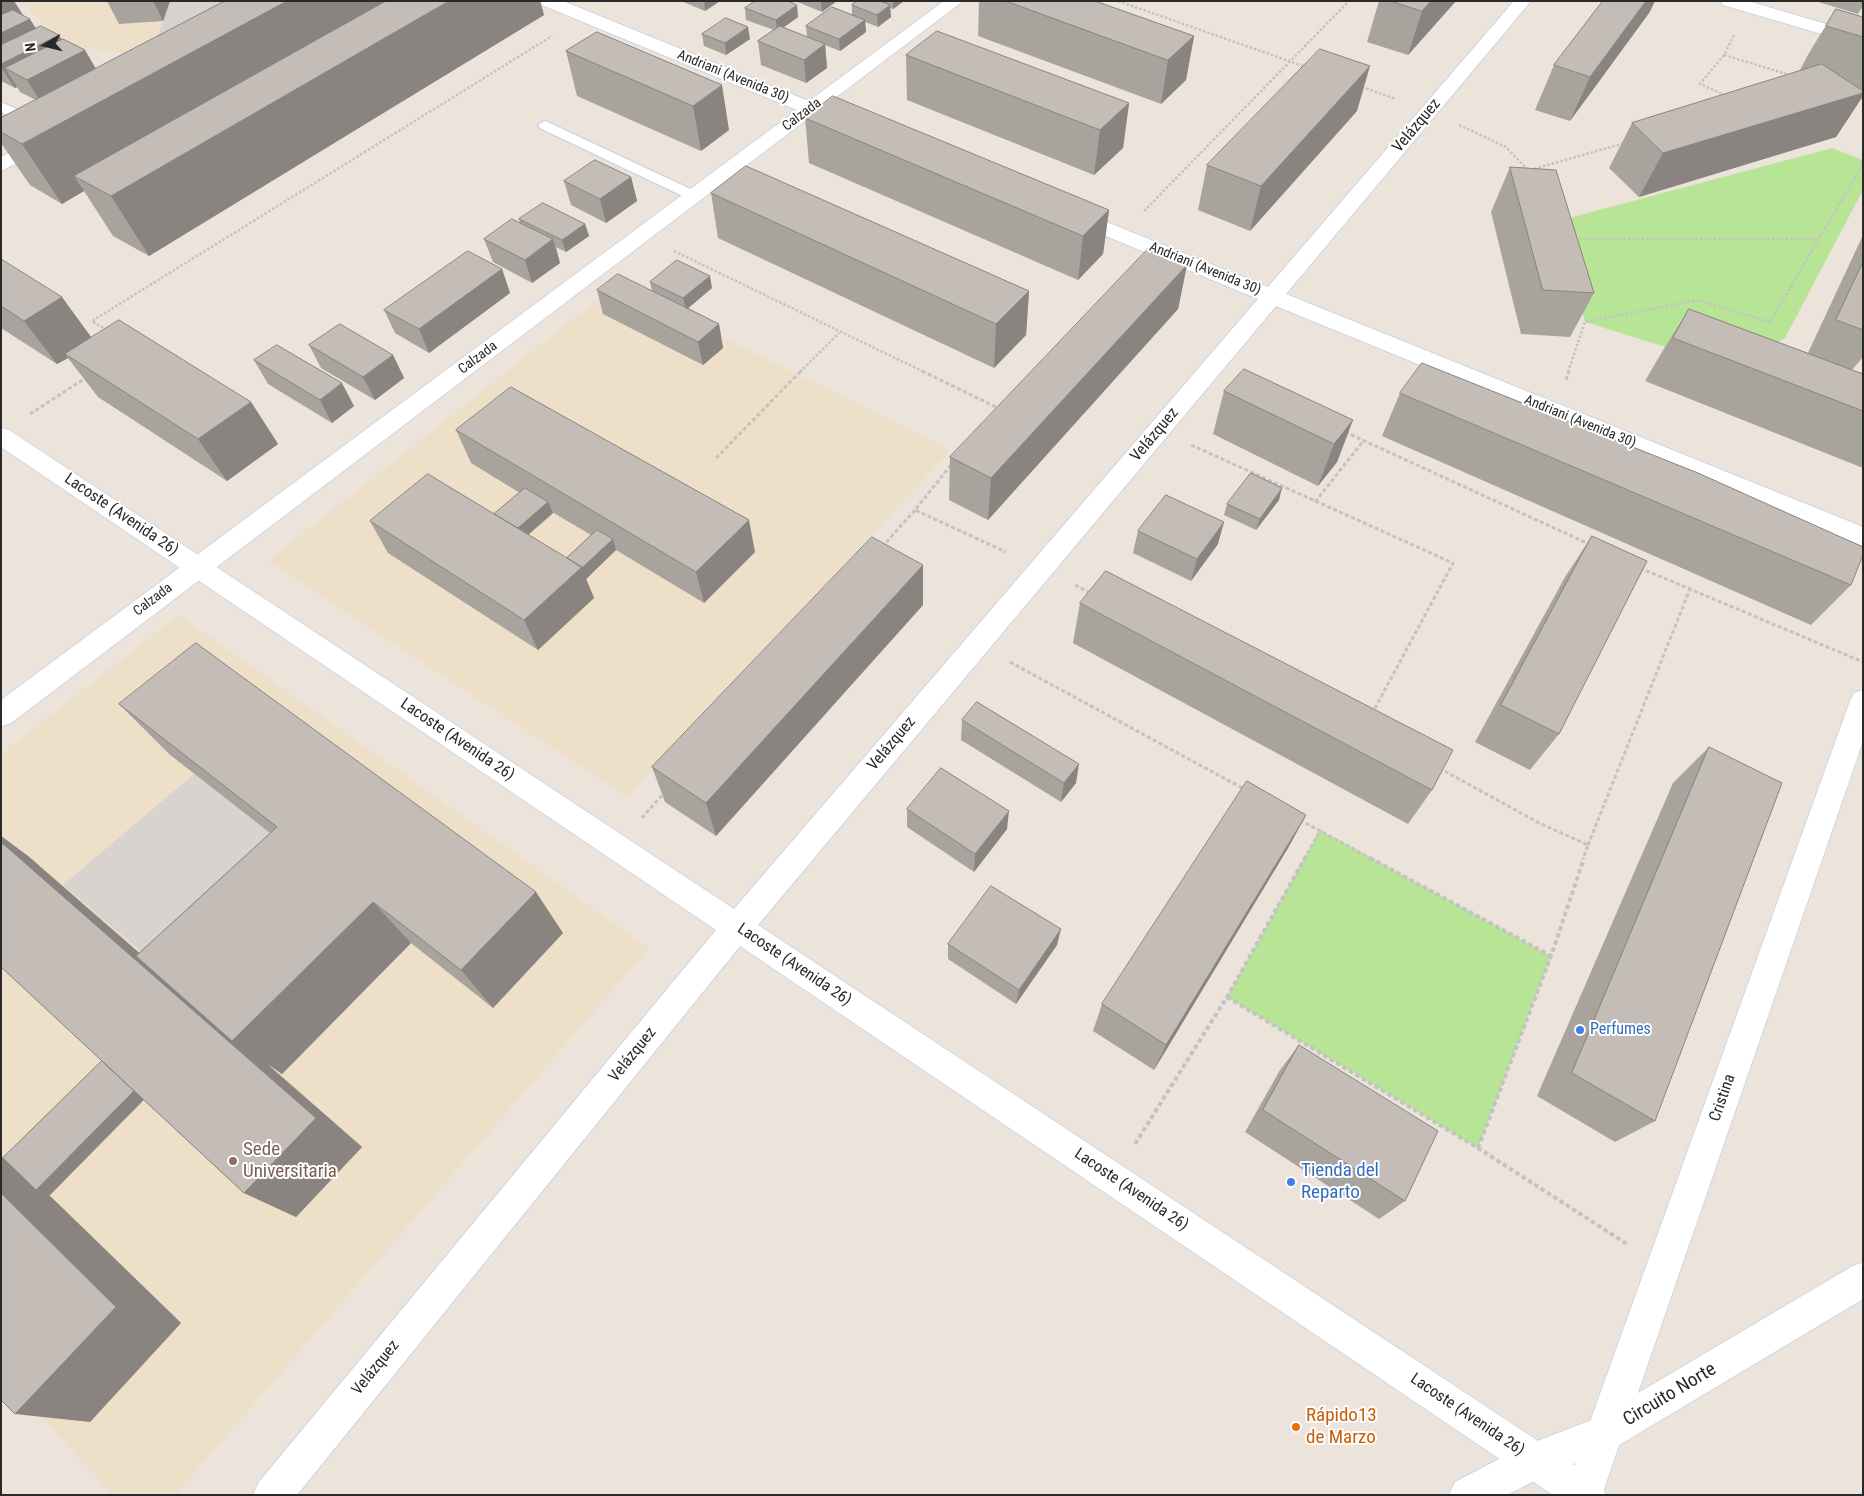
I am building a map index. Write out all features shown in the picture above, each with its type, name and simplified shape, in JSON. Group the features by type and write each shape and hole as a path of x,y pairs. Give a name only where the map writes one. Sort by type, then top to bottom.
{"street":[{"name":"Andriani (Avenida 30)","path":"548,1 856,127"},
{"name":"Calzada","path":"1,715 955,1"},
{"name":"Velázquez","path":"272,1495 737,926 1522,1"},
{"path":"1729,1 1863,41"},
{"path":"1,165 58,135"},
{"name":"Andriani (Avenida 30)","path":"1057,209 1863,537"},
{"name":"Lacoste (Avenida 26)","path":"1,436 737,926 1584,1494"},
{"name":"Cristina","path":"1584,1494 1863,701"},
{"name":"Circuito Norte","path":"1468,1495 1535,1460 1605,1433 1863,1279"}],"lane":[{"path":"1,106 58,135"},
{"path":"545,125 694,196"}],"path":[{"path":"1118,1 1315,70"},
{"path":"1121,235 1288,61 1349,1"},
{"path":"1735,99 1700,84 1724,55 1749,7"},
{"path":"109,331 92,321 584,16"},
{"path":"1724,55 1798,78"},
{"path":"1359,86 1430,111 1506,147 1528,170 1533,179"},
{"path":"1528,170 1625,143"},
{"path":"1556,412 1585,322 1697,300 1770,322 1806,264 1863,164"},
{"path":"642,236 839,333 999,407 993,415"},
{"path":"1572,239 1819,239"},
{"path":"716,458 839,333"},
{"path":"26,416 92,374"},
{"path":"1337,428 1591,545"},
{"path":"1158,430 1453,563 1369,719"},
{"path":"1315,502 1364,440"},
{"path":"882,547 957,458"},
{"path":"915,510 1095,595"},
{"path":"1636,566 1863,662"},
{"path":"1478,1148 1551,956 1588,846 1690,588"},
{"path":"977,644 1251,793"},
{"path":"1434,766 1539,823 1588,846"},
{"path":"617,847 670,787"},
{"path":"1294,816 1551,956"},
{"path":"1114,1178 1228,997 1320,830"},
{"path":"1228,997 1478,1148 1663,1267"}],"shaded area":[{"path":"21,1 265,1 158,59 62,44"},
{"path":"170,1 265,1 157,38"},
{"path":"616,285 951,450 627,797 268,561"},
{"name":"Sede Universitaria","path":"179,615 649,948 175,1495 113,1495 1,1374 1,754"},
{"path":"194,774 320,872 191,994 63,885"}],"green space":[{"path":"1832,148 1863,160 1863,190 1785,338 1733,368 1585,322 1562,239 1554,222"},
{"path":"1320,830 1551,956 1478,1148 1227,997"}],"building":[{"path":"225,1 287,1 22,144 1,132 1,118"},
{"path":"386,1 449,1 111,196 74,176"},
{"path":"755,1 788,1 797,5 776,20 745,8"},
{"path":"857,1 880,1 890,5 877,15 852,5"},
{"path":"1006,1 1095,1 1194,36 1168,60"},
{"path":"1391,1 1431,1 1422,11"},
{"path":"1603,1 1646,1 1590,77 1554,65"},
{"path":"832,7 865,20 839,39 806,26"},
{"path":"1836,9 1863,17 1863,37 1826,26"},
{"path":"13,10 30,19 1,33 1,15"},
{"path":"726,18 748,27 725,43 702,34"},
{"path":"41,26 59,35 1,64 1,45"},
{"path":"780,26 825,44 804,60 758,41"},
{"path":"937,31 1129,103 1100,130 906,55"},
{"path":"597,32 722,85 693,106 566,51"},
{"path":"63,39 85,50 27,80 5,68"},
{"path":"1320,49 1370,66 1261,186 1207,165"},
{"path":"1822,64 1863,91 1863,93 1663,153 1632,123"},
{"path":"833,96 1109,210 1083,236 805,118"},
{"path":"595,160 631,177 600,199 564,181"},
{"path":"746,166 1029,291 996,324 711,193"},
{"path":"1510,167 1556,170 1594,293 1543,290"},
{"path":"543,203 585,224 562,240 519,219"},
{"path":"512,219 553,239 525,260 484,239"},
{"path":"1148,249 1187,265 991,478 950,457"},
{"path":"468,251 502,269 419,329 384,310"},
{"path":"1,259 62,297 24,321 1,306"},
{"path":"677,260 710,276 683,298 650,282"},
{"path":"1863,262 1863,330 1836,320"},
{"path":"618,274 719,324 698,342 597,290"},
{"path":"1689,309 1863,374 1863,411 1673,338"},
{"path":"119,320 251,402 198,439 65,354"},
{"path":"340,324 393,355 363,377 309,345"},
{"path":"277,345 342,383 320,400 254,360"},
{"path":"1422,363 1698,473 1863,547 1863,555 1851,585 1400,393"},
{"path":"1244,369 1353,420 1334,444 1224,391"},
{"path":"511,387 749,520 696,572 456,430"},
{"path":"1251,473 1282,488 1260,519 1227,504"},
{"path":"428,474 582,567 524,620 370,521"},
{"path":"525,488 548,502 518,528 494,514"},
{"path":"1166,495 1224,522 1197,559 1138,531"},
{"path":"597,530 613,539 582,568 567,558"},
{"path":"1592,536 1647,561 1559,734 1501,705"},
{"path":"872,537 923,565 706,803 652,767"},
{"path":"1106,571 1453,750 1432,790 1080,603"},
{"path":"196,643 536,892 461,970 373,902 232,1041 136,956 277,827 119,704"},
{"path":"977,702 1079,764 1064,783 962,720"},
{"path":"1709,747 1782,783 1655,1121 1572,1073"},
{"path":"941,768 1009,811 975,854 907,809"},
{"path":"1247,781 1306,815 1166,1045 1102,1004"},
{"path":"1,842 316,1118 244,1193 1,967"},
{"path":"991,886 1061,929 1019,990 948,944"},
{"path":"1299,1045 1438,1131 1405,1201 1263,1110"},
{"path":"102,1061 134,1091 36,1190 3,1158"},
{"path":"1,1193 116,1307 15,1414 1,1400"}],"place":[{"name":"Perfumes","path":"1580,1030"},
{"name":"Sede Universitaria","path":"233,1161"},
{"name":"Tienda del Reparto","path":"1291,1182"},
{"name":"Rápido13 de Marzo","path":"1296,1427"}]}
